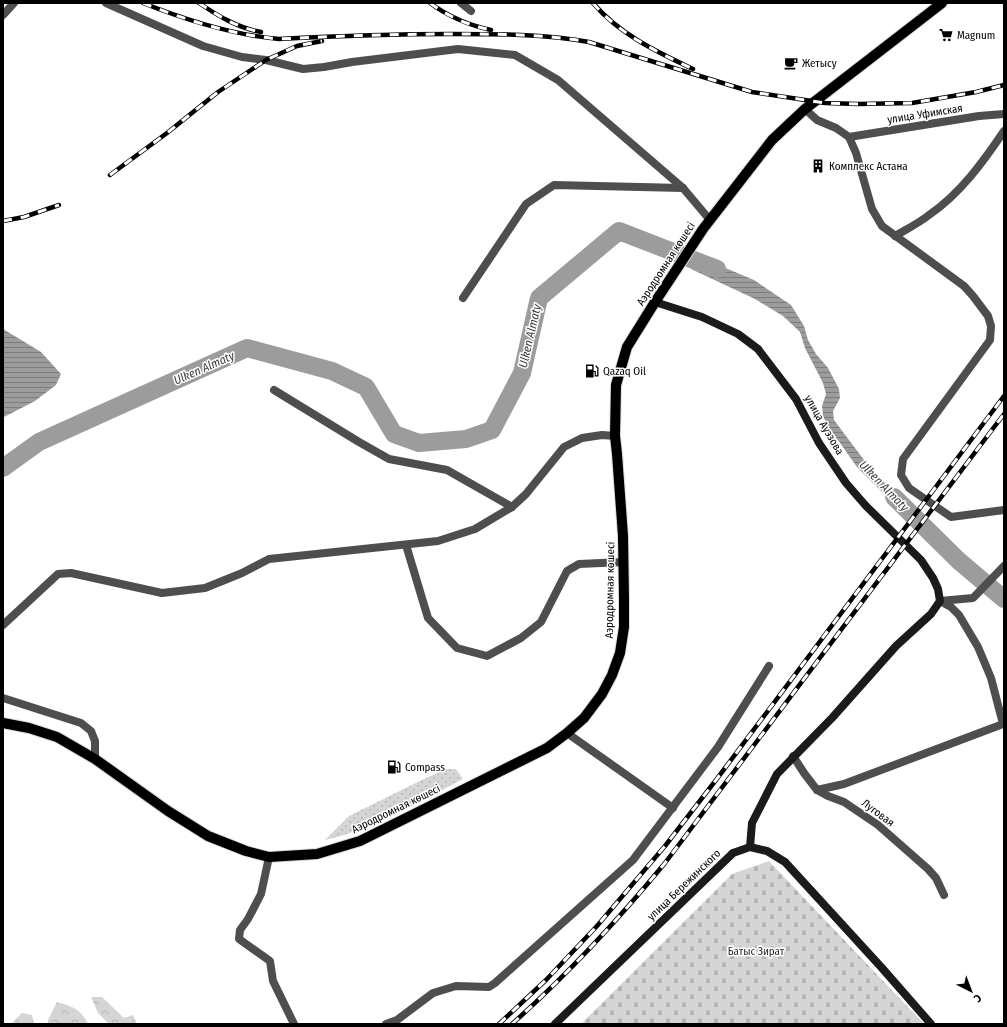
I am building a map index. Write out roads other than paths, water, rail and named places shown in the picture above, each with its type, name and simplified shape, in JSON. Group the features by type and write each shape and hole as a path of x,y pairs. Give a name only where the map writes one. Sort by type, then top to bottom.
{"main road":[{"name":"Аэродромная көшесі","path":"3,723 29,728 57,737 95,760 168,811 208,836 246,851 269,857 317,854 360,841 546,748 567,733 584,718 602,694 620,653 624,627 624,562 618,454 615,436 616,385 627,347 710,220 772,140 805,109 942,3"},
{"name":"улица Ауэзова","path":"655,302 702,317 738,334 758,349 796,399 820,443 846,483 866,506 920,560 933,578 938,589 940,601"},
{"path":"931,1024 785,862 767,851 750,847 752,823 777,774 832,718 896,646 931,614 940,601"},
{"name":"улица Бережинского","path":"555,1024 733,853 750,847"}],"street":[{"path":"3,15 14,3"},
{"path":"106,3 203,46 242,57 266,60 303,70 352,62 458,49 515,55 558,80 683,188 710,220"},
{"path":"461,3 471,12"},
{"path":"805,109 817,120 836,128 849,137 856,152 872,209 882,226 964,286 988,316 991,326 990,340 903,459 901,475 909,488 951,517 1004,510"},
{"name":"улица Уфимская","path":"849,137 978,116 1004,114"},
{"path":"895,236 930,215 962,187 988,155 1004,131"},
{"path":"463,298 526,204 554,185 683,188"},
{"path":"274,390 389,459 447,470 512,507"},
{"path":"3,625 58,574 71,573 162,593 205,588 242,573 269,559 438,541 475,529 512,507 526,494 564,447 582,438 602,435 615,436"},
{"path":"406,545 428,618 457,648 487,656 521,638 541,622 567,571 579,564 624,562"},
{"path":"940,601 973,598 1004,566"},
{"path":"818,790 844,784 1003,724 991,678 978,646 959,614 951,607 940,601"},
{"path":"386,1024 397,1020 433,992 456,986 489,987 505,975 633,860 718,747 769,666"},
{"path":"3,698 81,723 92,731 96,742 95,760"},
{"path":"567,733 673,808"},
{"name":"Луговая","path":"793,756 804,773 818,790 828,796 844,802 878,825 928,869 936,878 944,895"},
{"path":"269,857 261,894 248,919 240,930 239,939 270,961 273,981 294,1024"}],"water":[{"path":"697,256 754,280 791,305 804,326 808,340 816,354 828,368 839,389 840,398 833,411 834,420 870,468 913,512 907,517 857,467 828,426 823,416 822,406 826,394 823,383 805,348 800,332 783,316 755,299 691,269"},
{"path":"3,329 41,352 61,374 56,385 35,401 4,417 3,417"}],"waterway":[{"name":"Ulken Almaty","path":"3,468 39,442 247,348 332,371 366,387 394,434 419,443 466,439 492,430 522,373 539,298 619,231 717,269"},
{"name":"Ulken Almaty","path":"894,497 959,561 1004,599"}],"railway":[{"path":"143,3 210,26 244,34 279,39 344,36 469,34 521,35 572,39 589,42 752,92 825,103 912,103 976,92 1004,85"},
{"path":"199,3 228,21 244,28 261,32"},
{"path":"430,3 459,20 474,26 491,30"},
{"path":"593,3 615,24 639,41 693,69"},
{"path":"110,175 167,133 218,92 266,60 297,46 322,41"},
{"path":"3,221 24,217 59,205"},
{"path":"499,1024 546,980 597,926 665,846 1004,396"},
{"path":"512,1024 592,946 665,863 1004,414"}],"place":[{"name":"Magnum","path":"946,35"},
{"name":"Жетысу","path":"791,63"},
{"name":"Комплекс Астана","path":"818,166"},
{"name":"Qazaq Oil","path":"592,371"},
{"name":"Compass","path":"394,767"}],"park label":[{"name":"Батыс Зират","path":"756,951"}]}
